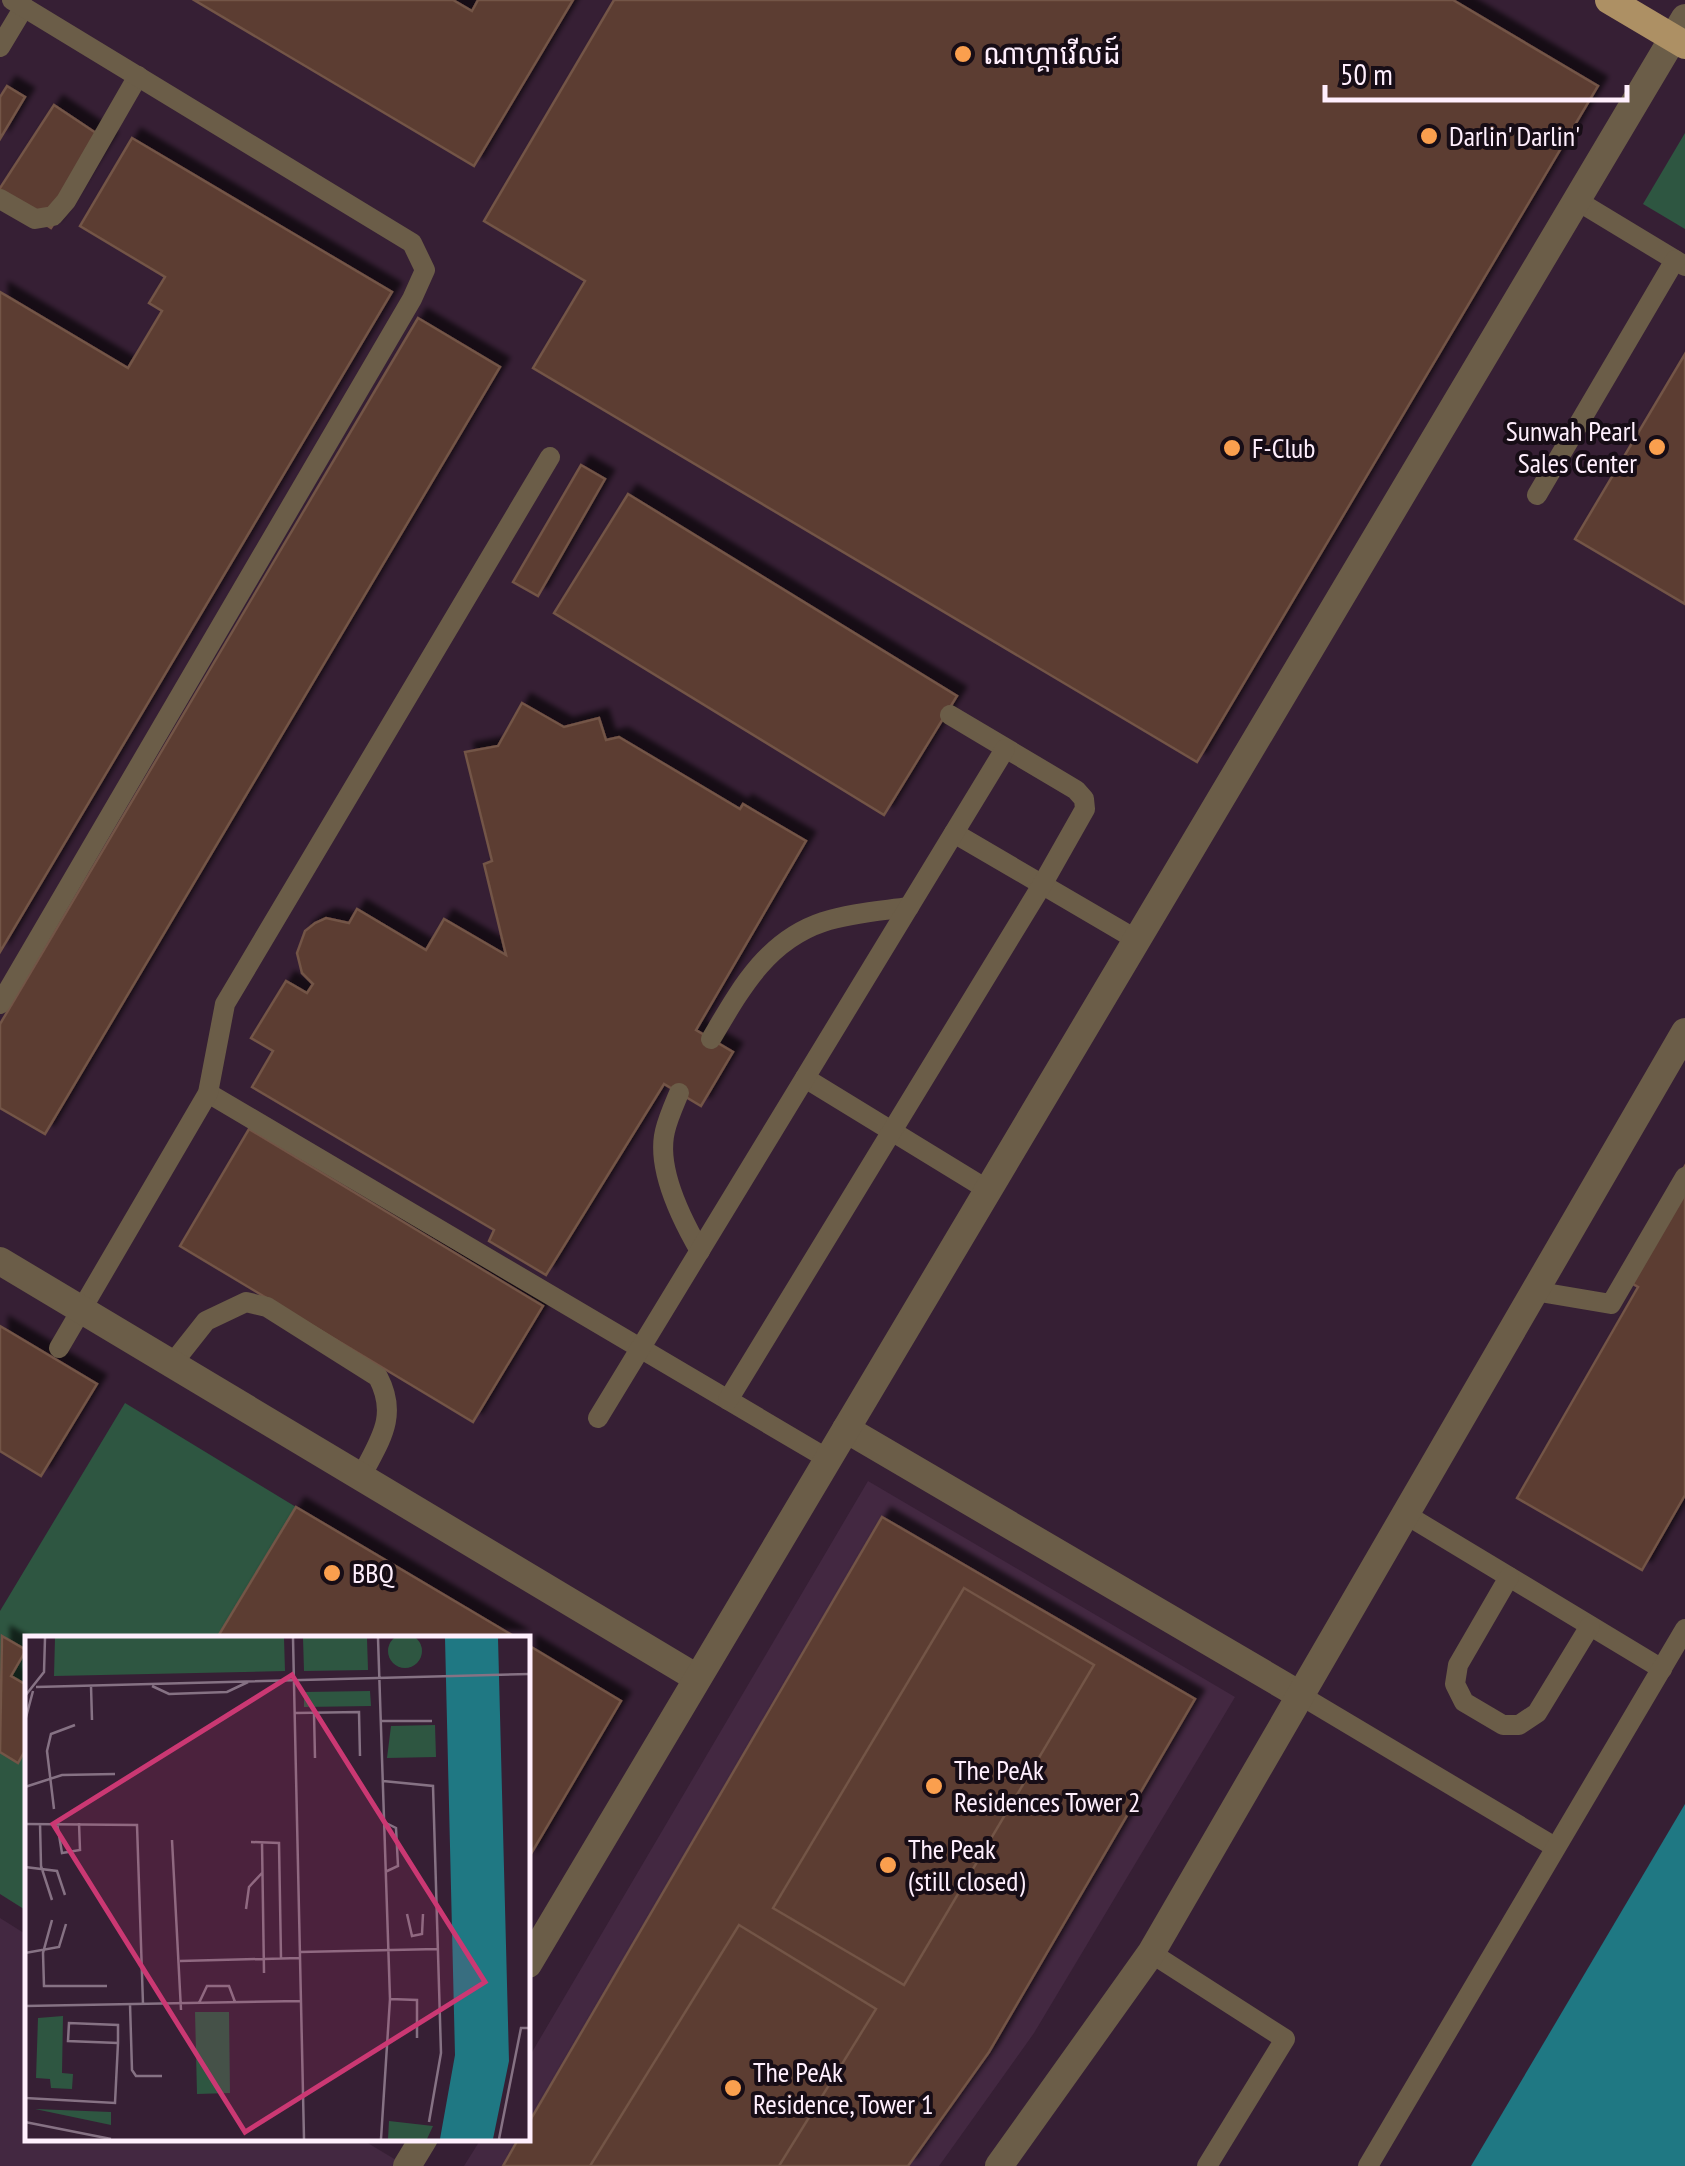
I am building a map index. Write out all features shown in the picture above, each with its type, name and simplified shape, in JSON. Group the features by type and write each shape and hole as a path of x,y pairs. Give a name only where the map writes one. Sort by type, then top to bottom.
{"main road":[{"path":"1609,0 1681,34"}],"street":[{"path":"530,1961 1576,200 1681,34"},
{"path":"998,2166 1151,1953 1685,1034"},
{"path":"0,1261 697,1678"},
{"path":"846,1430 1300,1695"},
{"path":"407,2166 422,2141"}],"lane":[{"path":"0,47 18,4 412,243 425,270 412,299 0,1004"},
{"path":"0,199 36,219 53,216 138,76"},
{"path":"1537,495 1680,263 1576,200"},
{"path":"59,1348 208,1094 225,1004 550,457"},
{"path":"728,1400 1085,810 1084,800 1076,790 950,716"},
{"path":"598,1418 1005,750"},
{"path":"954,833 1136,940"},
{"path":"711,1038 762,960 793,935 826,921 909,907"},
{"path":"805,1078 988,1190"},
{"path":"679,1093 663,1134 668,1178 679,1215 700,1251"},
{"path":"208,1094 828,1458"},
{"path":"1534,1292 1612,1304 1685,1177"},
{"path":"172,1364 206,1321 218,1312 246,1302 267,1307 378,1376 386,1392 387,1424 361,1476"},
{"path":"1405,1514 1662,1669"},
{"path":"1509,1576 1458,1665 1454,1684 1464,1702 1504,1725 1519,1725 1537,1713 1590,1626"},
{"path":"1368,2166 1685,1629"},
{"path":"1300,1695 1555,1846"},
{"path":"1151,1953 1285,2039 1207,2166"}],"shaded area":[{"name":"The Peak (still closed)","path":"868,1481 1235,1697 1034,2033 939,2166 464,2166 480,2141 530,2141 530,2056"},
{"path":"0,1918 25,1934 25,2141 364,2141 406,2166 0,2166"}],"green space":[{"path":"1685,133 1685,229 1643,204"},
{"path":"125,1403 296,1507 218,1636 25,1636 25,1910 0,1894 0,1611"}],"water":[{"path":"1685,1804 1685,2166 1471,2166"}],"building":[{"path":"194,0 453,0 472,11 478,0 573,0 474,166"},
{"path":"614,0 1453,0 1598,86 1197,762 533,368 585,281 484,221"},
{"path":"7,86 25,97 0,139 0,97"},
{"path":"54,105 108,141 51,228 0,195 0,188"},
{"path":"132,138 392,292 0,952 0,292 128,368 162,311 149,303 165,277 80,226"},
{"path":"418,318 500,367 45,1134 0,1108 0,1024"},
{"name":"Sunwah Pearl Sales Center","path":"1685,354 1685,604 1575,539"},
{"path":"581,465 605,479 538,596 513,582"},
{"path":"628,494 957,696 884,815 554,613"},
{"path":"522,703 564,727 599,718 606,740 619,737 740,809 743,804 806,841 696,1030 733,1052 701,1106 664,1084 546,1275 489,1241 494,1230 252,1087 273,1051 251,1038 286,981 307,993 313,984 302,973 297,953 305,931 315,923 326,918 349,923 357,909 426,950 444,919 506,955 484,864 492,861 465,752 498,746"},
{"path":"249,1129 543,1306 473,1422 180,1246"},
{"path":"1685,1166 1685,1495 1642,1570 1517,1498 1638,1287 1621,1277"},
{"path":"0,1326 97,1384 41,1476 0,1451"},
{"name":"BBQ","path":"296,1507 514,1636 218,1636"},
{"name":"The Peak (still closed)","path":"882,1517 1195,1699 989,2052 908,2166 503,2166 517,2141 530,2141 530,2121"},
{"name":"The PeAk Residences Tower 2","path":"964,1588 1094,1665 904,1985 773,1908"},
{"path":"2,1636 25,1649 11,1676 25,1684 25,1750 18,1763 0,1752"},
{"path":"530,1646 621,1701 530,1856"},
{"name":"The PeAk Residence, Tower 1","path":"739,1925 876,2009 779,2166 590,2166"}],"place":[{"name":"ណាហ្គាវើលដ៍","path":"963,54"},
{"name":"Darlin' Darlin'","path":"1429,136"},
{"name":"Sunwah Pearl Sales Center","path":"1657,447"},
{"name":"F-Club","path":"1232,448"},
{"name":"BBQ","path":"332,1573"},
{"name":"The PeAk Residences Tower 2","path":"934,1786"},
{"name":"The Peak (still closed)","path":"888,1865"},
{"name":"The PeAk Residence, Tower 1","path":"733,2088"}]}
